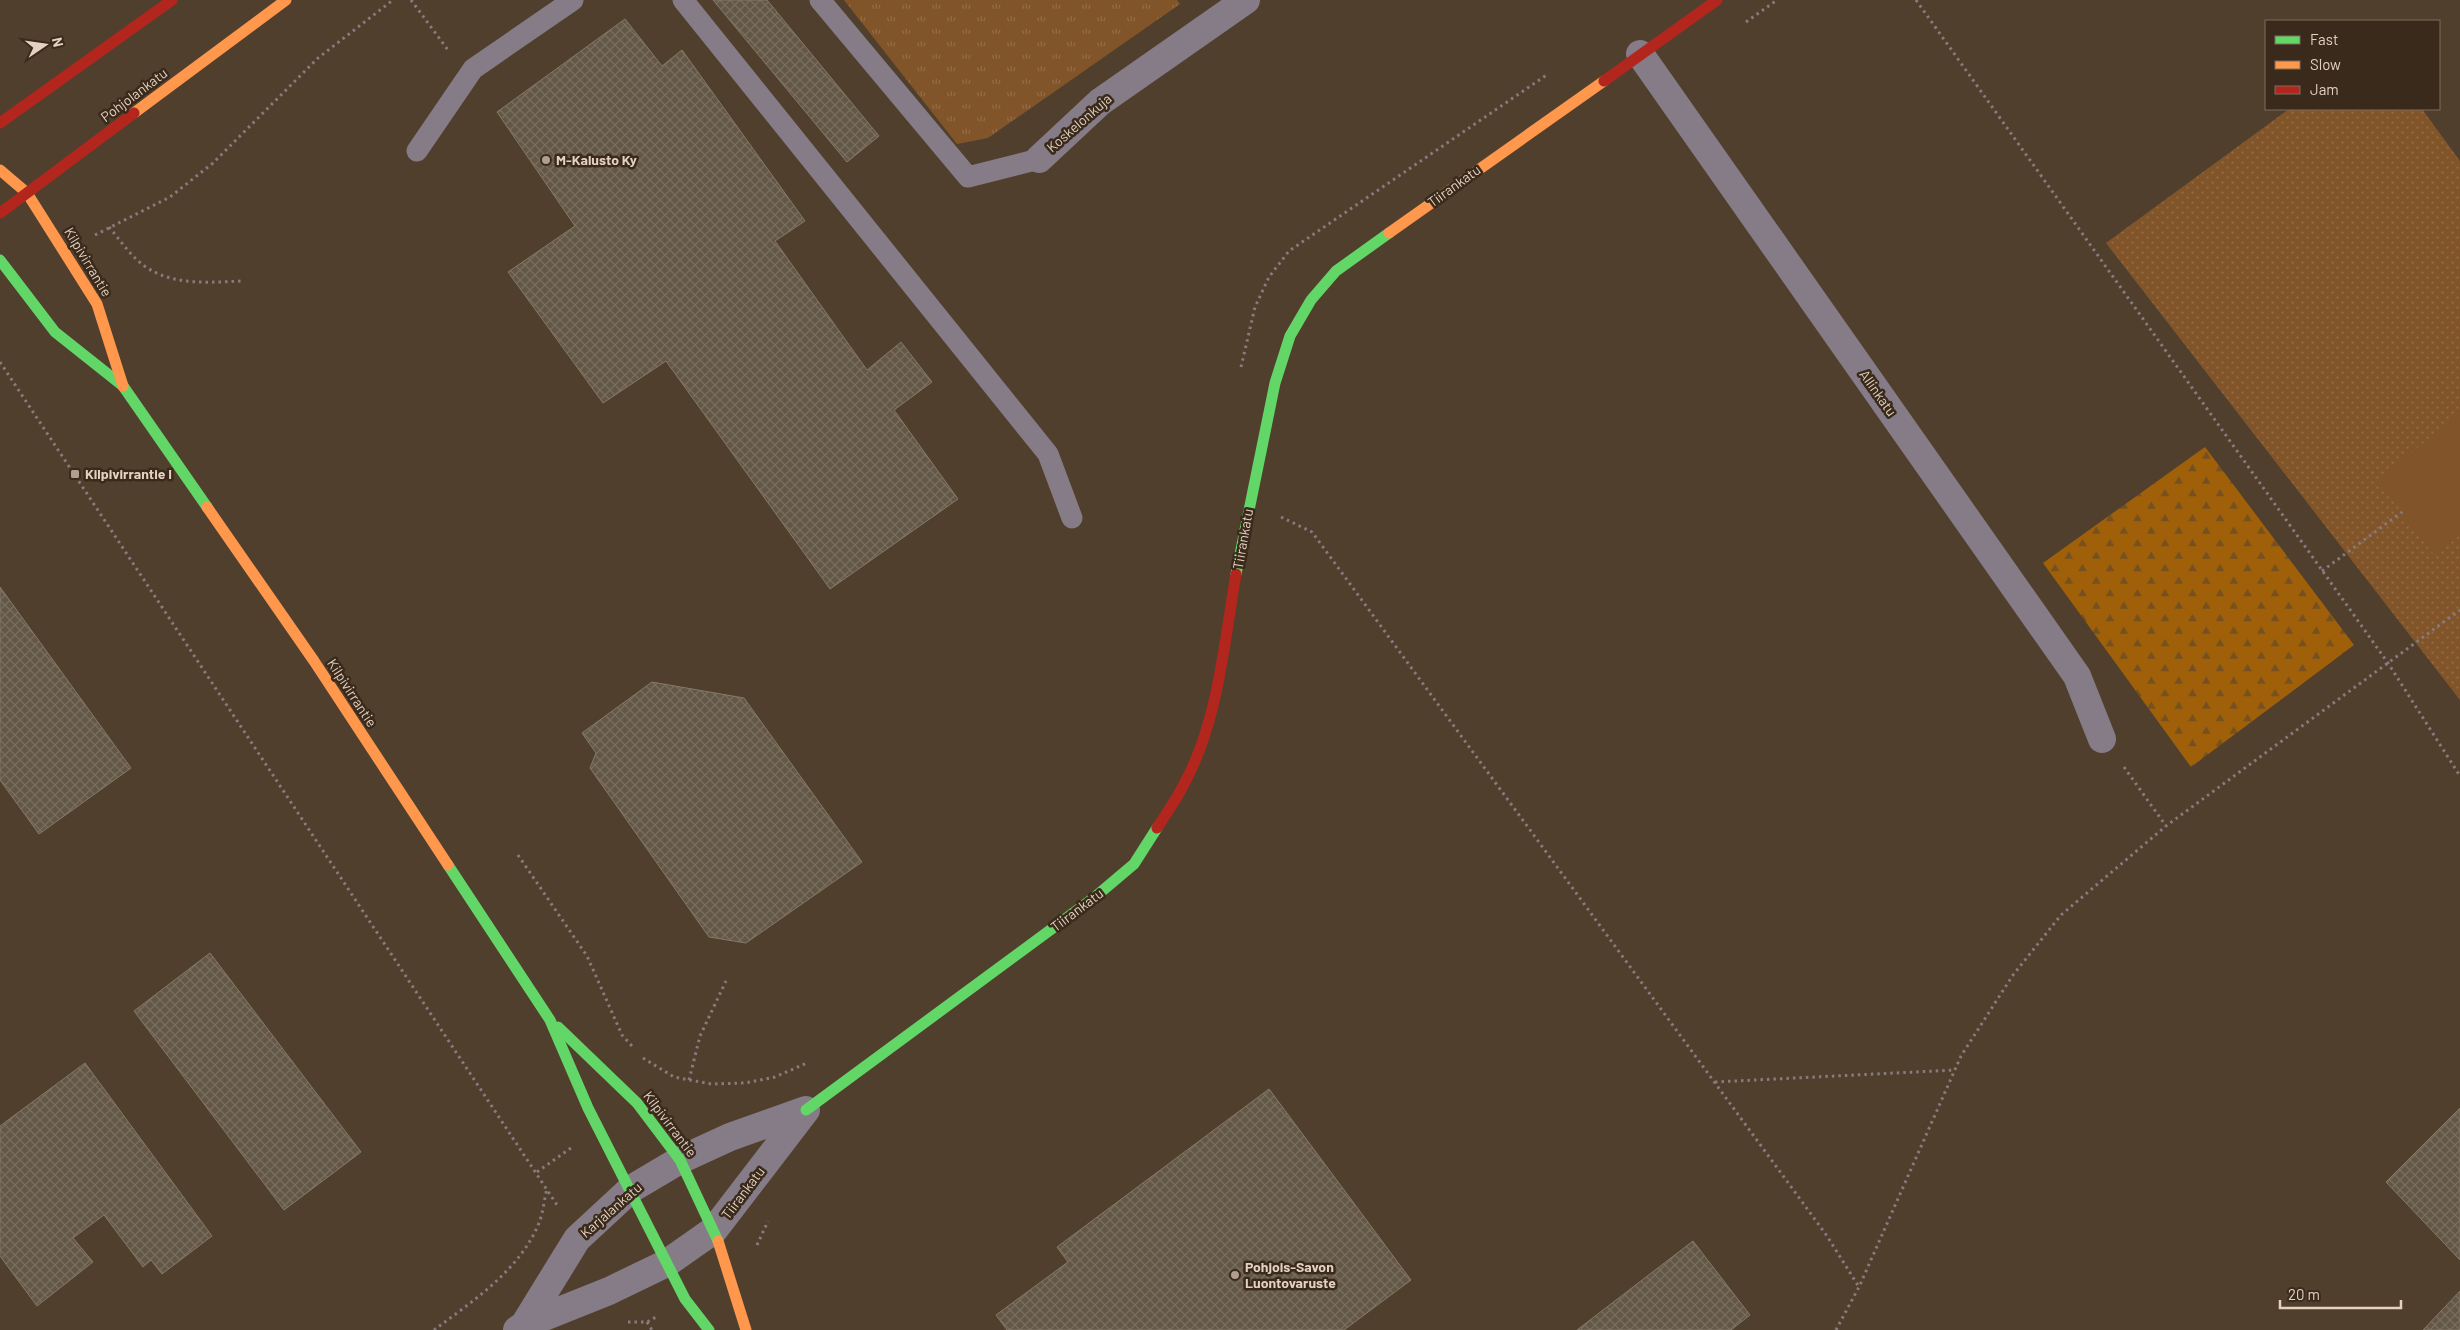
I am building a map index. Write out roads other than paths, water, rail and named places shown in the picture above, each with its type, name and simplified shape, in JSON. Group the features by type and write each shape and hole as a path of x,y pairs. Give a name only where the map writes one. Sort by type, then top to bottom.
{"street":[{"path":"0,123 172,0"},
{"name":"Pohjolankatu","path":"0,213 286,0"},
{"name":"Koskelonkuja","path":"1039,159 1100,102 1246,0"},
{"name":"Tiirankatu","path":"667,1263 714,1230 806,1110 1096,897 1134,864 1165,818 1184,785 1202,741 1214,696 1247,513 1275,383 1290,336 1311,300 1336,271 1717,0"},
{"name":"Allinkatu","path":"1640,54 2077,676 2102,739"},
{"name":"Kilpivirrantie","path":"0,170 27,193 97,304 122,386"},
{"name":"Kilpivirrantie","path":"0,260 55,332 122,386 314,661 550,1020 588,1108 631,1189 685,1299 709,1330"},
{"name":"Kilpivirrantie","path":"550,1020 637,1103 680,1160 714,1230 746,1330"},
{"name":"Tiirankatu","path":"680,1160 730,1136 806,1110"},
{"name":"Karjalankatu","path":"521,1327 577,1239 631,1189 680,1160"},
{"name":"Karjalankatu","path":"521,1327 609,1291 667,1263"}],"lane":[{"path":"417,152 473,69 574,0"},
{"path":"683,0 1048,454 1072,518"},
{"name":"Koskelonkuja","path":"820,0 968,176 1039,159"}],"place":[{"name":"M-Kalusto Ky","path":"546,160"},
{"name":"Kilpivirrantie I","path":"75,474"},
{"name":"Pohjois-Savon Luontovaruste","path":"1235,1275"}]}
